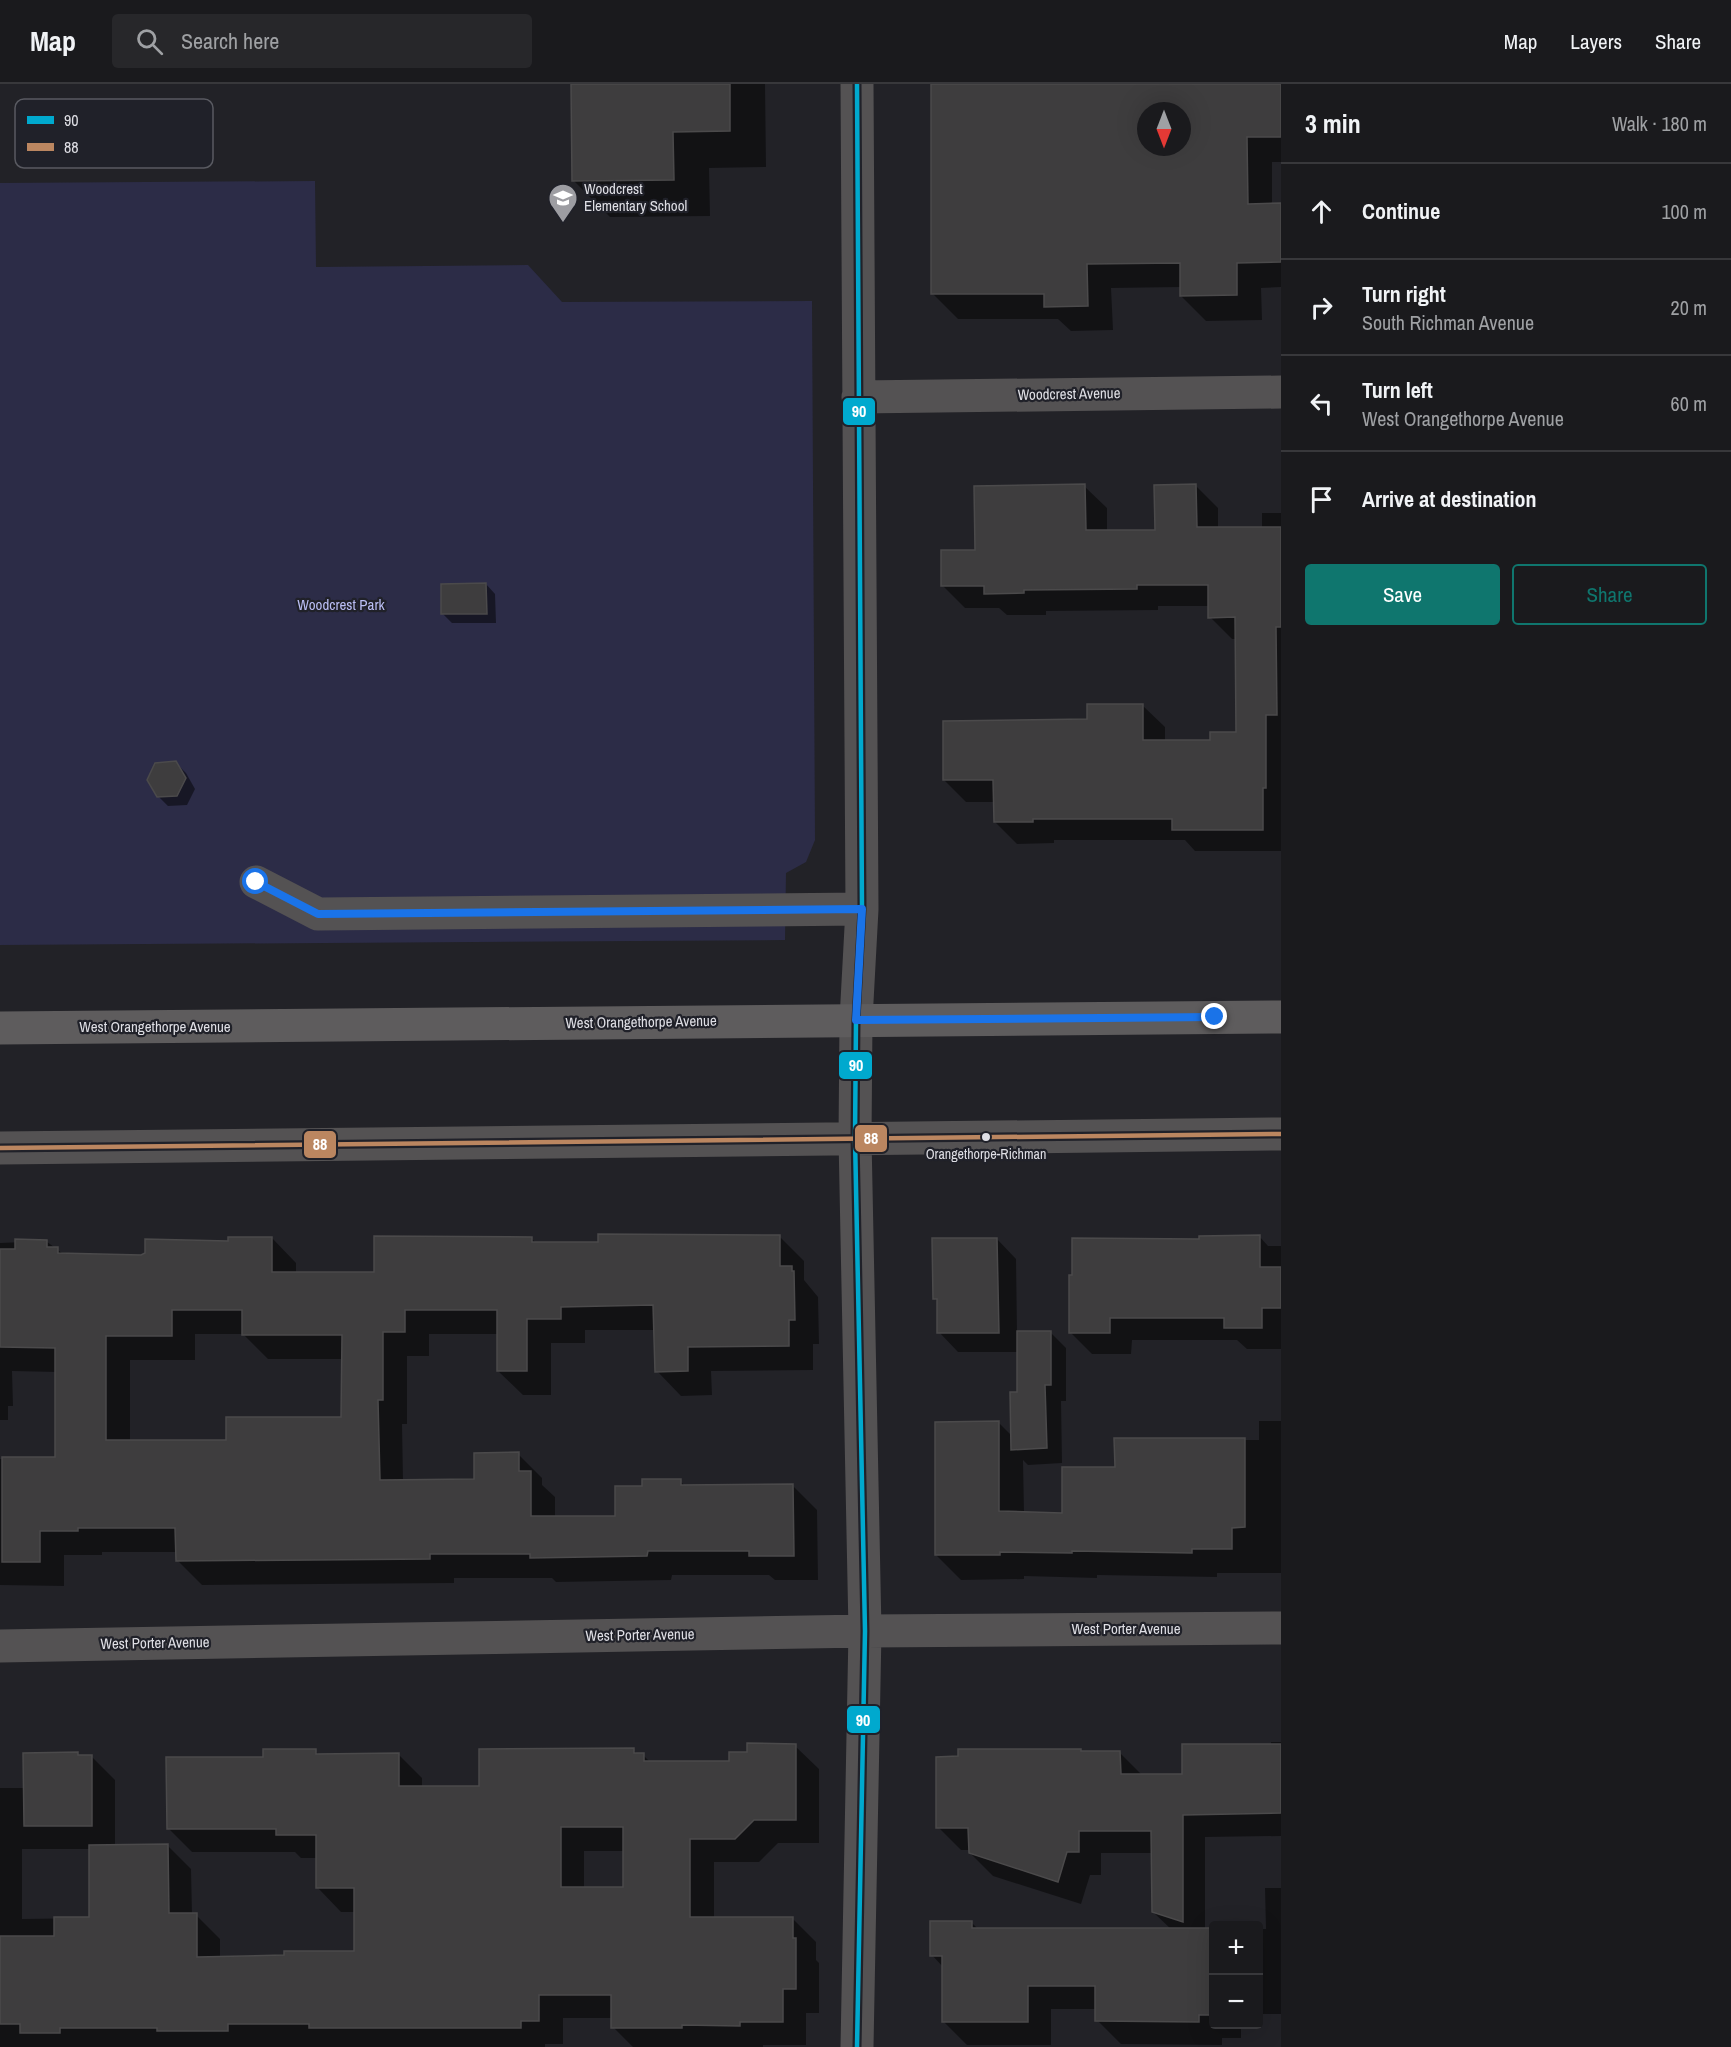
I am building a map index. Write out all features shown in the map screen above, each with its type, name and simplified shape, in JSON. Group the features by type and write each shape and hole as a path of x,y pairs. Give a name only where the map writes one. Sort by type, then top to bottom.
{"main road":[{"name":"West Orangethorpe Avenue","path":"0,1028 1281,1017"}],"street":[{"path":"857,84 862,909 856,1020 855,1138 865,1631 857,2047"},
{"name":"Woodcrest Avenue","path":"858,396 1281,392"},
{"path":"256,882 318,914 862,909"},
{"path":"0,1148 1281,1134"},
{"name":"West Porter Avenue","path":"0,1646 865,1631 1281,1628"}],"green space":[{"name":"Woodcrest Park","path":"315,181 316,267 528,265 562,302 812,301 815,840 806,862 786,873 785,940 0,945 0,183"}],"building":[{"path":"571,84 730,84 730,131 673,132 674,180 572,181"},
{"path":"931,84 1281,84 1281,137 1247,137 1248,204 1281,203 1281,262 1237,263 1237,295 1180,296 1180,263 1087,264 1088,306 1044,307 1044,294 931,294"},
{"path":"1085,484 1086,530 1155,530 1154,485 1196,484 1197,527 1281,527 1281,627 1276,627 1277,715 1266,715 1266,788 1263,788 1263,830 1172,830 1172,819 1033,819 1033,822 994,822 993,780 943,780 943,721 1087,719 1087,704 1143,704 1143,740 1210,740 1210,732 1236,732 1235,617 1208,618 1208,585 1137,585 1137,589 1024,590 1024,593 984,594 984,586 941,586 941,550 975,550 974,486"},
{"path":"486,583 487,614 441,614 441,584"},
{"path":"176,761 186,778 177,796 157,797 147,780 155,763"},
{"path":"598,1234 780,1235 780,1266 792,1266 792,1271 794,1271 795,1320 789,1320 789,1346 688,1347 688,1371 655,1372 653,1305 561,1307 561,1319 527,1319 527,1371 497,1371 497,1310 405,1310 405,1332 383,1332 383,1400 378,1400 380,1480 474,1479 474,1453 519,1452 519,1471 531,1471 531,1516 615,1516 615,1486 642,1486 642,1479 681,1479 681,1485 793,1484 794,1556 749,1556 749,1551 648,1551 647,1556 530,1558 530,1554 430,1554 430,1559 176,1561 175,1528 78,1528 78,1531 40,1531 40,1562 2,1562 2,1457 55,1457 55,1348 0,1347 0,1249 15,1249 15,1239 47,1240 47,1247 58,1247 58,1253 141,1255 145,1253 145,1239 228,1241 228,1237 272,1237 272,1272 374,1272 374,1236 532,1237 532,1242 598,1242","holes":["172,1310 242,1310 242,1335 342,1335 341,1417 226,1417 226,1440 106,1440 106,1336 172,1336"]},
{"path":"1260,1235 1260,1267 1281,1267 1281,1308 1262,1308 1262,1328 1224,1328 1224,1318 1110,1318 1110,1333 1069,1333 1069,1275 1072,1275 1072,1238 1199,1239 1199,1236"},
{"path":"932,1238 997,1238 999,1333 937,1333 937,1299 933,1299"},
{"path":"1017,1331 1051,1331 1051,1385 1045,1385 1047,1448 1011,1450 1010,1392 1017,1392"},
{"path":"999,1421 999,1511 1062,1513 1062,1467 1115,1467 1114,1438 1245,1438 1245,1527 1232,1528 1232,1549 1192,1549 1192,1553 1072,1551 1072,1553 1000,1552 1000,1555 935,1555 935,1422"},
{"path":"747,1743 796,1744 796,1820 754,1820 735,1839 690,1839 690,1917 793,1917 793,1938 796,1938 796,1989 783,1989 783,2022 740,2022 740,2026 682,2025 682,2028 611,2028 611,1995 539,1995 539,2021 521,2021 521,2028 309,2028 309,2024 228,2024 228,2031 60,2028 60,2033 20,2033 20,2024 0,2024 0,1936 54,1936 54,1917 89,1917 89,1845 168,1844 169,1913 197,1913 197,1957 284,1955 284,1951 354,1951 354,1888 316,1888 316,1835 276,1835 276,1829 167,1829 166,1757 263,1757 263,1749 316,1749 316,1754 399,1753 399,1786 479,1786 479,1749 634,1748 634,1753 644,1753 644,1761 729,1761 729,1752 747,1752","holes":["561,1827 623,1827 623,1887 561,1887"]},
{"path":"1182,1744 1281,1744 1281,1813 1183,1815 1183,1922 1152,1912 1151,1831 1079,1831 1079,1852 1067,1852 1058,1882 969,1853 968,1828 936,1828 936,1757 958,1756 958,1749 1120,1751 1121,1774 1182,1774"},
{"path":"78,1752 78,1755 92,1755 92,1826 24,1826 23,1753"},
{"path":"930,1921 972,1921 972,1928 1209,1928 1209,2015 1199,2015 1199,2022 1095,2021 1095,1986 1028,1986 1028,2022 942,2022 942,1956 930,1956"}],"transit line":[{"name":"90","path":"857,84 862,909 856,1020 855,1138 865,1631 857,2047"},
{"name":"88","path":"0,1148 1281,1134"}],"place":[{"name":"Woodcrest Elementary School","path":"563,224"},
{"name":"Orangethorpe-Richman","path":"986,1137"}],"route":[{"path":"256,882 318,914 862,909 856,1020 1215,1017"}]}
